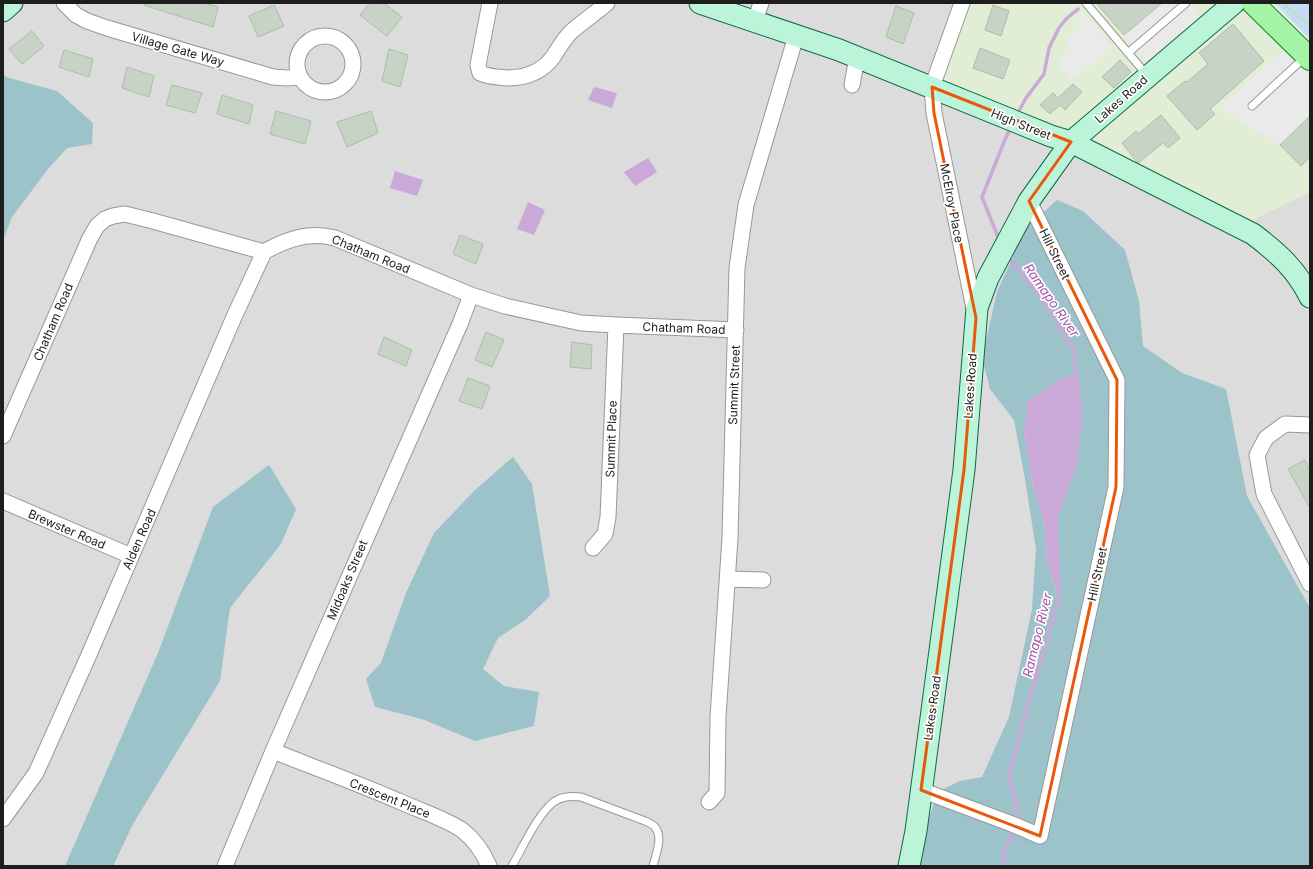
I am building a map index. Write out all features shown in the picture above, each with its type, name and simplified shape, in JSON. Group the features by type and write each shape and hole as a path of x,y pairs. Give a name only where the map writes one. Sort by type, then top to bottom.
{"main road":[{"path":"3,11 12,3"},
{"name":"High Street","path":"700,3 758,12 796,36 857,57 1051,136 1071,142 1253,234 1277,252 1292,269 1305,287 1310,297"},
{"name":"Lakes Road","path":"909,866 916,831 964,470 977,308 988,278 1029,201 1071,142 1234,3"},
{"path":"1253,3 1308,57"}],"street":[{"name":"Village Gate Way","path":"64,3 76,15 87,21 107,28 274,77 299,77"},
{"path":"490,3 478,64 480,73 486,76 515,78 536,73 545,66 553,57 561,42 607,3"},
{"path":"932,87 962,3"},
{"name":"Summit Street","path":"708,802 717,793 718,717 728,579 737,268 746,205 796,36"},
{"path":"852,85 857,57"},
{"name":"McElroy Place","path":"932,87 934,113 976,318"},
{"name":"Hill Street","path":"921,790 1040,836 1116,487 1117,380 1029,201"},
{"name":"Chatham Road","path":"3,436 90,238 97,226 105,220 113,216 125,214 264,252 296,237 324,235 335,238 471,295 505,306 581,323 736,330"},
{"name":"Alden Road","path":"3,819 36,773 88,657 234,317 264,252"},
{"name":"Midoaks Street","path":"226,866 273,751 460,324 471,295"},
{"name":"Summit Place","path":"593,548 605,534 608,517 616,325"},
{"path":"1310,425 1303,426 1285,424 1266,438 1257,455 1264,494 1310,584"},
{"name":"Brewster Road","path":"3,501 131,556"},
{"path":"728,579 763,580"},
{"name":"Crescent Place","path":"273,751 360,785 448,822 474,841 484,854 490,866"}],"lane":[{"path":"1086,3 1148,76"},
{"path":"1128,53 1186,3"},
{"path":"1252,106 1308,57"},
{"path":"512,866 539,818 548,807 557,800 571,796 581,797 645,821 654,826 658,834 659,842 653,866"}],"path":[{"path":"1283,3 1310,26"}],"highlighted area":[{"path":"932,87 1071,142 1029,201 1117,380 1116,487 1040,836 921,790 964,470 976,318 934,113"}],"shaded area":[{"path":"3,3 962,3 1239,226 1310,192 1310,866 3,866"},
{"path":"962,3 1253,3 1310,59 1310,192 1240,226 932,87"},
{"path":"1162,3 1198,3 1193,7 1201,16 1149,64 1124,35"},
{"path":"1275,3 1310,3 1310,39"},
{"path":"1082,11 1112,47 1070,81 1063,71 1060,62 1063,55 1070,49 1064,42 1082,25 1075,16"},
{"path":"1293,43 1310,58 1310,116 1280,145 1232,116 1222,105"},
{"path":"3,75 57,91 93,123 92,144 67,148 48,169 12,217 3,240"},
{"path":"594,87 617,93 612,108 588,100"},
{"path":"648,158 657,172 635,186 624,172"},
{"path":"395,171 423,180 417,196 390,188"},
{"path":"1057,200 1083,211 1125,250 1139,301 1143,346 1182,373 1226,389 1247,496 1310,608 1310,866 920,866 928,819 939,791 960,781 982,777 1009,717 1032,609 1036,549 1014,420 990,389 982,358 997,292 1026,228","holes":["1081,414 1075,466 1056,518 1058,596 1048,565 1044,522 1033,486 1024,432"]},
{"path":"528,202 545,210 534,235 517,229"},
{"path":"1076,374 1081,414 1075,466 1056,519 1059,598 1048,565 1044,522 1033,486 1024,432 1028,401 1058,380"},
{"path":"513,457 532,484 550,596 525,620 498,638 483,669 504,686 539,692 534,726 475,741 422,719 375,707 366,679 381,663 406,593 434,533 475,490"},
{"path":"269,465 296,509 281,544 230,608 220,681 133,824 113,866 65,866 158,653 213,507"}],"building":[{"path":"144,3 204,3 218,7 213,27 144,5"},
{"path":"370,3 384,3 402,17 387,36 360,15"},
{"path":"1096,3 1162,3 1124,35"},
{"path":"274,5 284,26 258,37 249,16"},
{"path":"993,5 1009,11 1001,36 985,30"},
{"path":"896,6 914,13 903,44 886,37"},
{"path":"1233,24 1264,61 1210,109 1215,114 1197,130 1167,96 1185,81 1187,82 1208,64 1199,53"},
{"path":"32,31 44,46 22,64 9,49"},
{"path":"980,48 1010,60 1003,79 973,68"},
{"path":"389,49 408,55 400,87 382,81"},
{"path":"64,50 93,59 89,77 59,67"},
{"path":"1120,60 1131,72 1114,88 1102,77"},
{"path":"127,67 154,76 149,97 122,88"},
{"path":"1073,84 1082,92 1065,110 1060,105 1050,114 1040,105 1053,93 1058,98"},
{"path":"172,85 202,93 195,113 166,105"},
{"path":"222,95 253,105 249,124 217,114"},
{"path":"276,111 311,121 305,144 270,134"},
{"path":"371,111 378,133 347,147 337,122"},
{"path":"1161,115 1180,138 1168,148 1163,143 1138,163 1122,143 1136,131 1138,134"},
{"path":"1310,116 1310,157 1301,166 1280,145"},
{"path":"460,235 483,244 476,264 453,254"},
{"path":"486,332 504,340 492,367 475,360"},
{"path":"384,337 412,350 406,366 378,354"},
{"path":"572,342 592,345 591,369 570,367"},
{"path":"468,378 490,386 482,409 459,401"},
{"path":"1305,460 1310,471 1310,508 1288,469"}],"waterway":[{"name":"Ramapo River","path":"1019,111 1026,98 1044,74 1049,48 1059,28 1066,19 1078,9"},
{"name":"Ramapo River","path":"1000,242 982,197 1009,131"},
{"name":"Ramapo River","path":"1007,256 1040,296 1073,348 1081,414 1075,466 1056,518 1059,598 1009,775 1019,817"},
{"name":"Ramapo River","path":"1003,866 1004,851 1012,834"}]}
